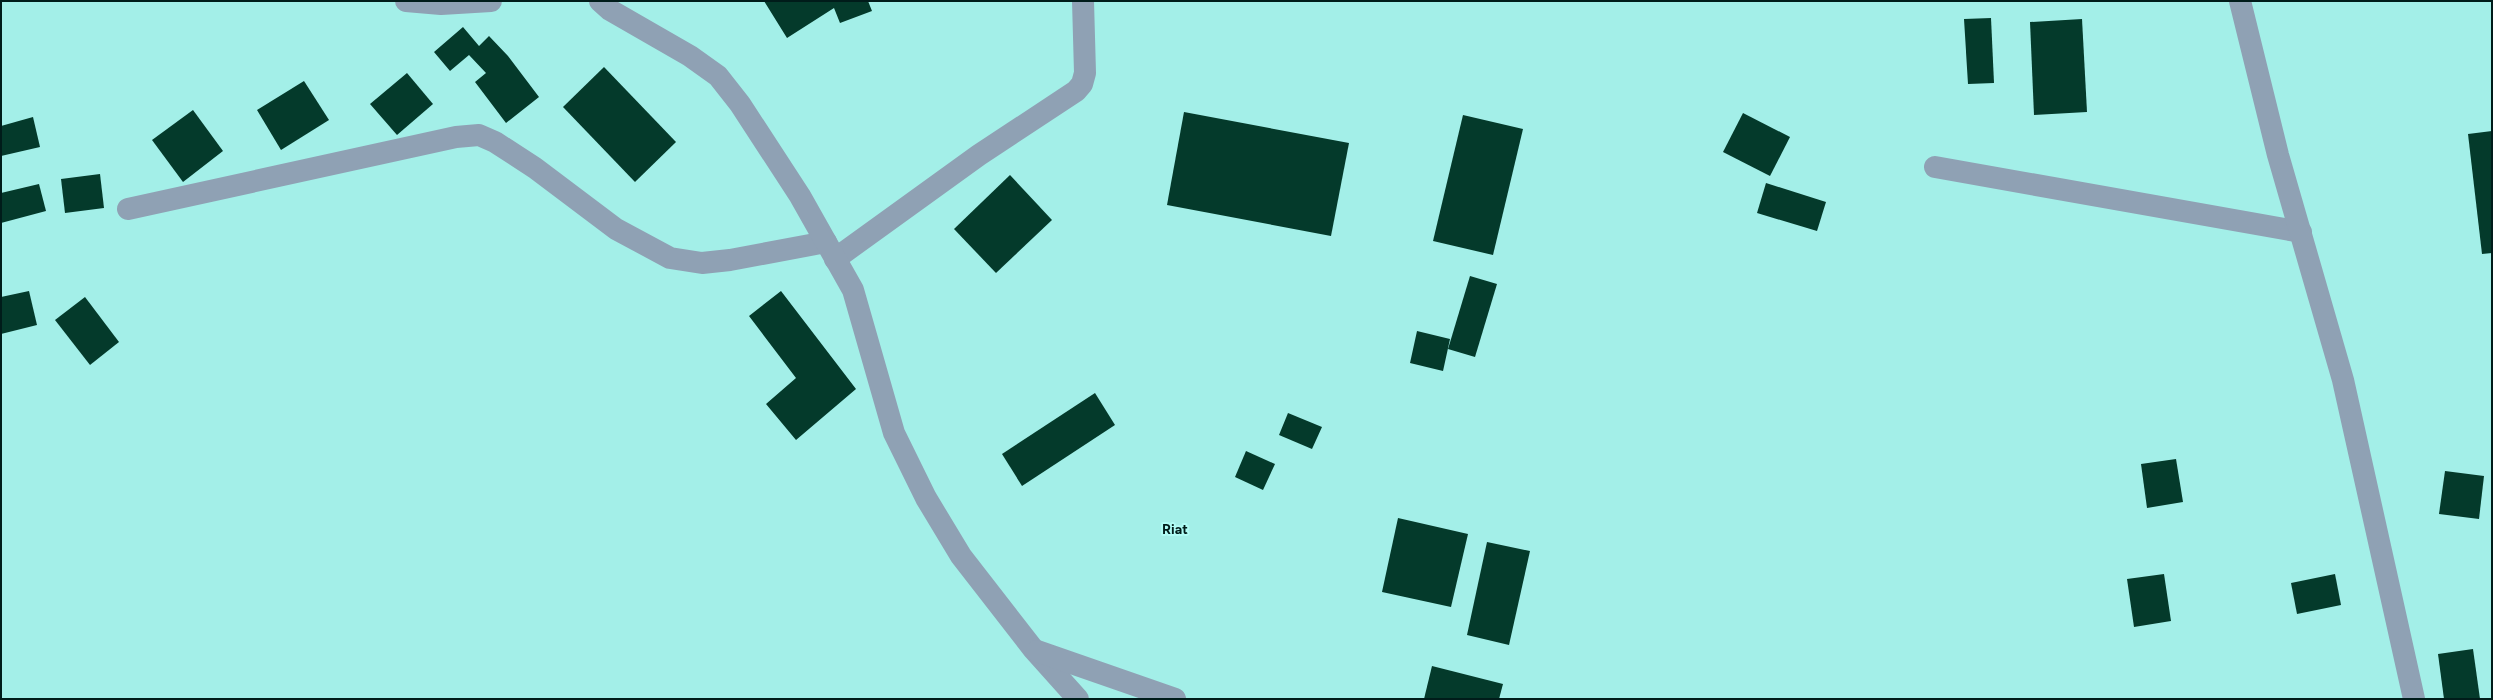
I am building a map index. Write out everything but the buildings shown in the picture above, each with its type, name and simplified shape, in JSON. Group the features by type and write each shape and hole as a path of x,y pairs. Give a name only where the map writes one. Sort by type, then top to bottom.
{"street":[{"path":"406,1 441,4 491,1"},
{"path":"600,1 610,10 690,56 718,76 740,104 800,196 853,290 894,433 926,498 961,556 1034,650 1078,699"},
{"path":"128,208 456,137 479,135 495,142 535,168 616,229 670,258 702,263 830,250 1076,91 1082,84 1085,73 1083,1"},
{"path":"2240,1 2278,155 2343,380 2414,699"},
{"path":"1935,167 2301,232"},
{"path":"1034,650 1174,699"}],"district":[{"name":"Riat","path":"1175,529"}]}
